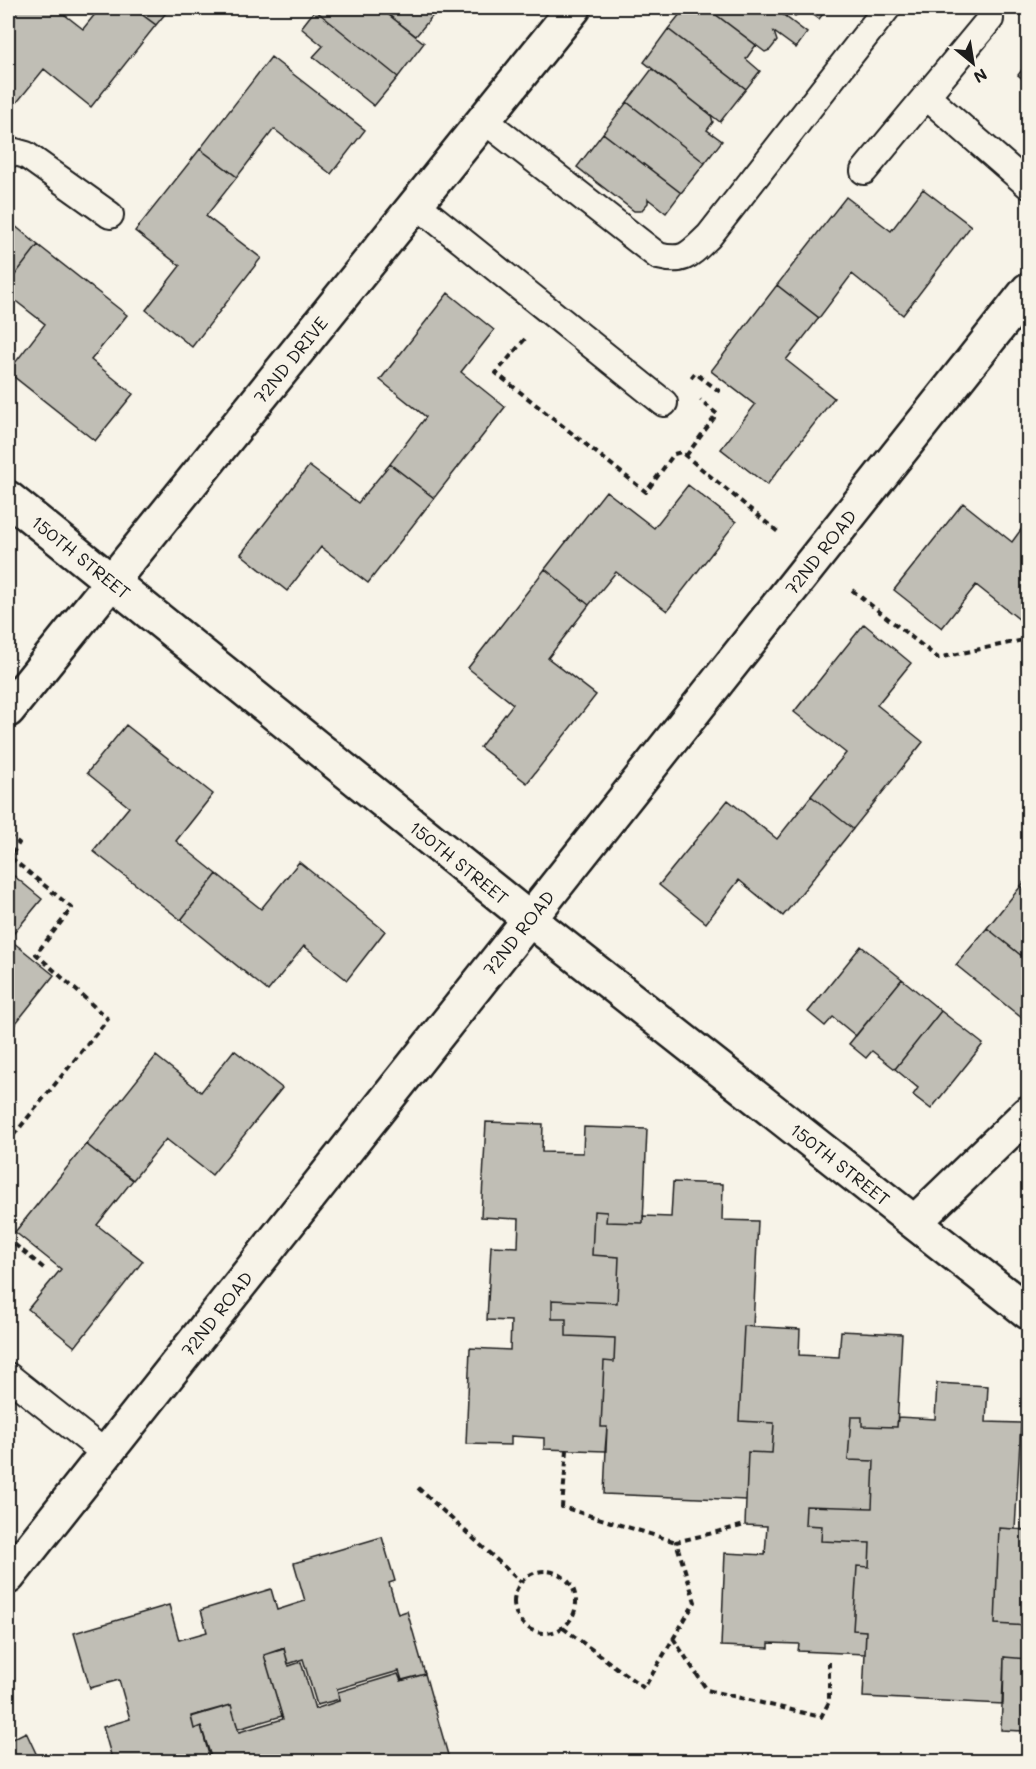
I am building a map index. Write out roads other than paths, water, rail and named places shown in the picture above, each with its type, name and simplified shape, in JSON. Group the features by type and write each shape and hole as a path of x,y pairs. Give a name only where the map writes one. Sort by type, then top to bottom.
{"street":[{"name":"72ND DRIVE","path":"8,710 574,8"},
{"name":"72ND ROAD","path":"8,1577 528,918 1029,290"},
{"name":"150TH STREET","path":"8,498 528,918 1029,1312"},
{"path":"915,1222 1029,1113"}],"lane":[{"path":"484,120 658,256 674,260 689,255 710,236 887,8"},
{"path":"864,171 990,19"},
{"path":"926,96 1029,185"},
{"path":"8,150 26,154 110,214"},
{"path":"416,204 664,403"},
{"path":"8,1376 105,1453"}]}
